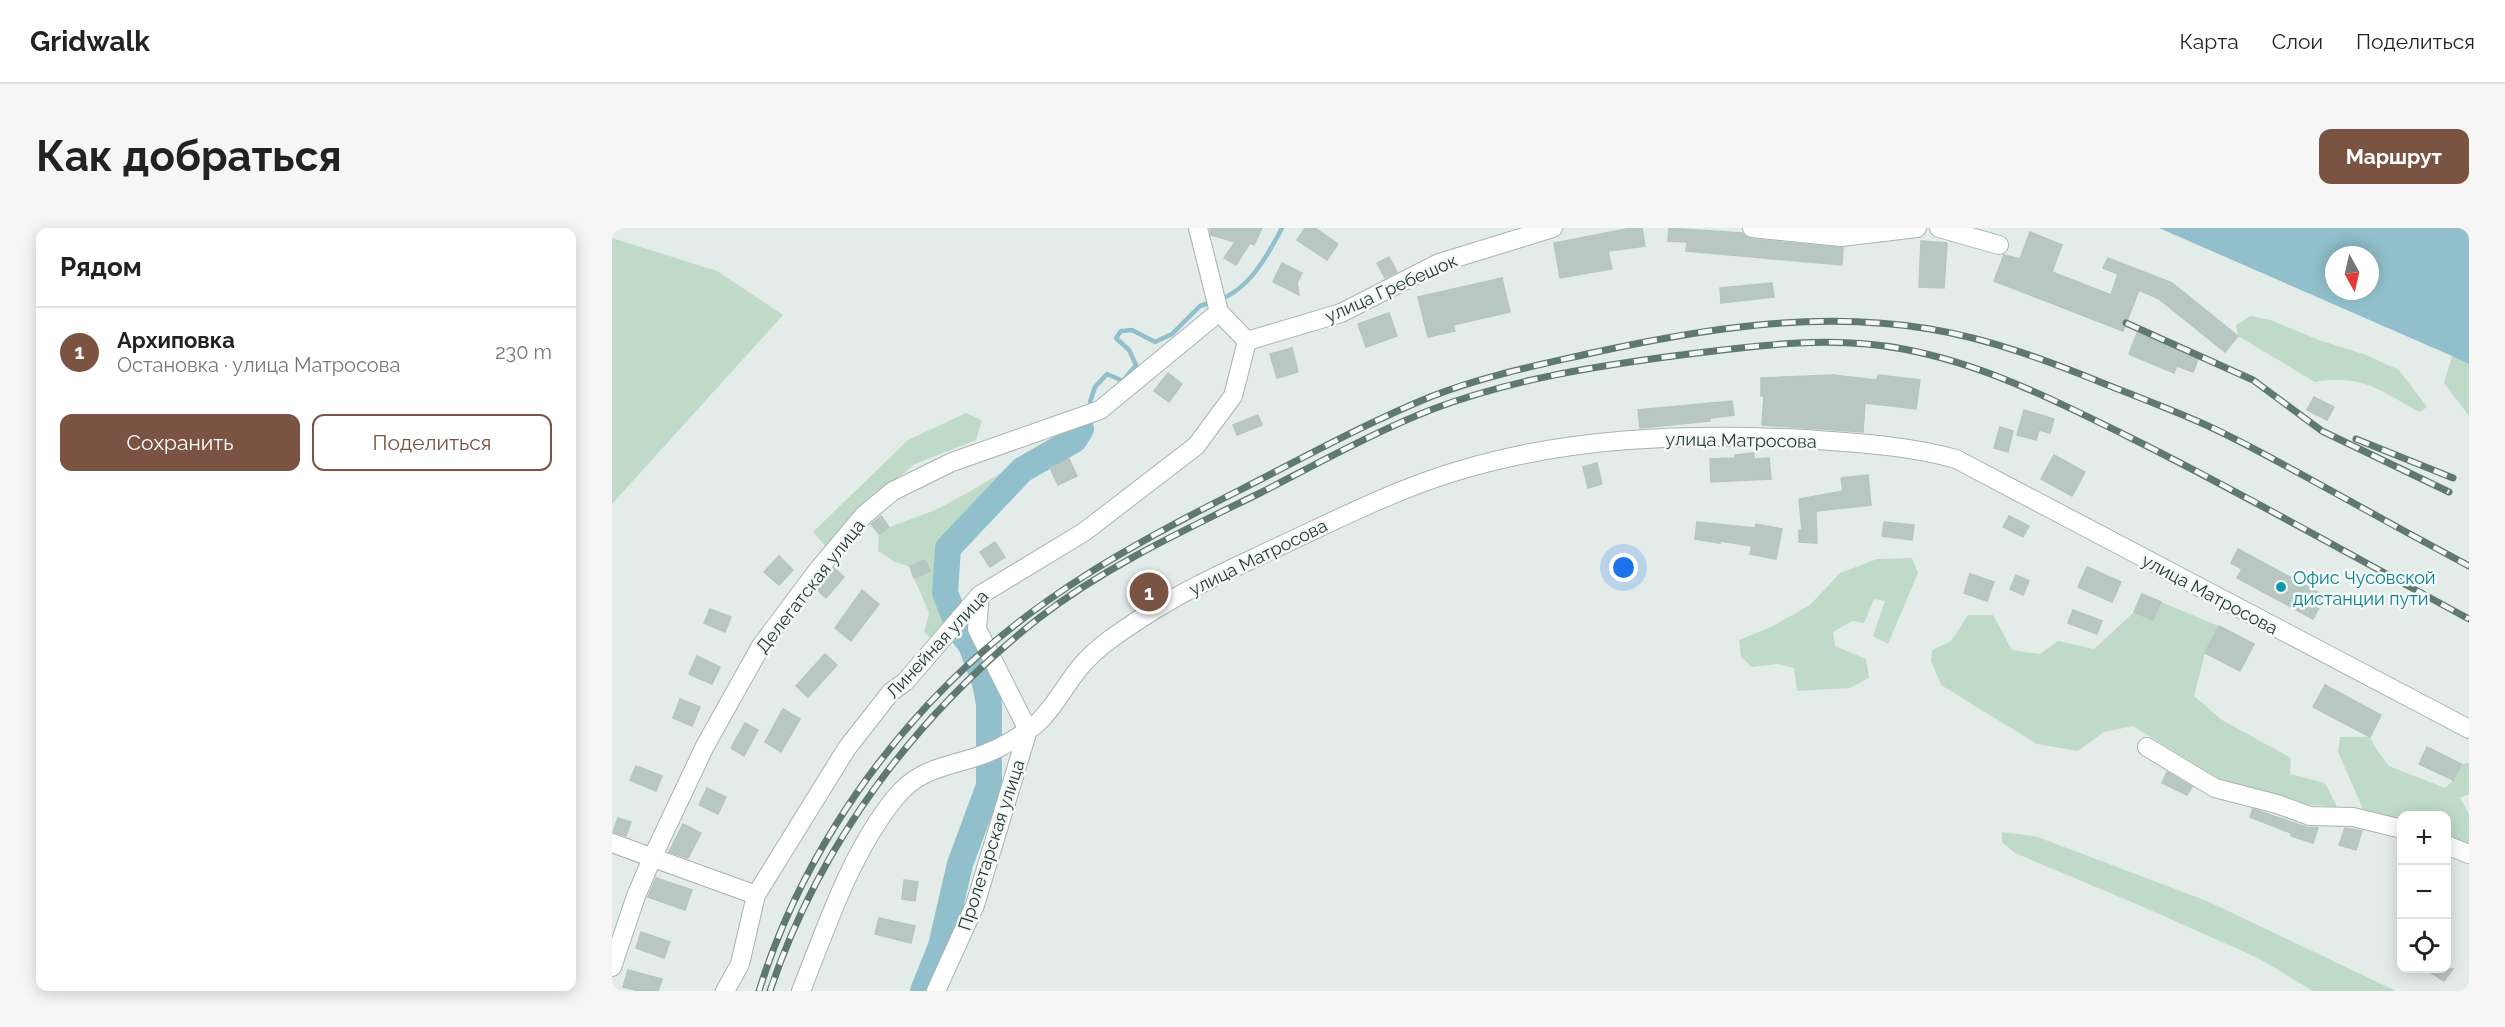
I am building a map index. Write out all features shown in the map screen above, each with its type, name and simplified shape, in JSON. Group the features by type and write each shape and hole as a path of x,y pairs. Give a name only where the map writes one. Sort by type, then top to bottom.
{"street":[{"path":"1198,228 1216,304 1247,341"},
{"name":"улица Гребешок","path":"1247,341 1341,313 1439,263 1553,228"},
{"path":"1752,228 1841,237 1917,228"},
{"path":"1939,228 1999,245"},
{"name":"Делегатская улица","path":"612,967 636,896 705,746 761,646 817,571 864,515 893,491 952,462 1100,410 1216,304"},
{"name":"Линейная улица","path":"725,991 740,964 756,895 847,748 891,692 905,682 980,595 1084,532 1196,446 1233,396 1247,341"},
{"name":"улица Матросова","path":"1028,730 1046,714 1070,680 1093,654 1141,618 1214,576 1359,509 1454,472 1516,457 1592,444 1711,437 1770,437 1862,443 1936,453 1956,459 2469,729"},
{"path":"801,991 859,854 893,800 923,774 944,764 976,757 1005,746 1028,730 978,629 980,595"},
{"name":"Пролетарская улица","path":"936,991 975,904 1028,730"},
{"path":"2147,747 2216,788 2277,804 2310,816 2353,817 2397,828"},
{"path":"612,843 756,895"},
{"path":"2451,847 2469,854"}],"green space":[{"path":"612,238 717,271 783,315 612,504"},
{"path":"2251,316 2270,320 2319,340 2366,355 2399,370 2427,407 2420,412 2382,391 2359,382 2332,380 2315,382 2238,336 2236,325"},
{"path":"2452,356 2469,364 2469,416 2444,383"},
{"path":"966,413 982,420 976,440 915,464 868,502 828,549 813,532 908,440"},
{"path":"1059,436 1066,450 1017,486 953,554 949,594 940,614 944,624 933,640 924,632 929,613 914,578 925,560 910,567 893,561 878,551 879,534 954,500"},
{"path":"1912,558 1918,573 1888,644 1873,636 1885,601 1874,599 1864,623 1852,621 1833,632 1835,646 1866,659 1869,678 1850,688 1797,691 1794,668 1778,664 1752,667 1741,657 1739,640 1771,627 1810,605 1840,573 1877,559"},
{"path":"2161,602 2219,626 2205,653 2194,696 2222,720 2291,758 2290,774 2325,783 2337,807 2302,804 2221,780 2133,726 2104,732 2078,751 2037,744 1941,685 1931,661 1932,650 1951,641 1968,615 1993,615 2012,650 2040,654 2058,641 2094,649 2134,612 2153,620"},
{"path":"2340,737 2370,737 2389,766 2445,788 2453,780 2461,764 2469,763 2469,794 2460,798 2469,814 2469,846 2451,838 2451,811 2397,811 2397,819 2363,809 2338,752"},
{"path":"2002,832 2035,836 2207,901 2396,991 2313,991 2258,958 2015,853 2002,842"}],"water":[{"path":"2159,228 2469,228 2469,364 2452,356"}],"building":[{"path":"1210,228 1262,228 1254,245 1250,243 1236,265 1224,258 1235,242 1211,235"},
{"path":"1305,228 1315,228 1338,244 1327,260 1297,240"},
{"path":"1631,228 1642,228 1645,246 1608,251 1612,269 1560,278 1554,243"},
{"path":"1669,228 1742,233 1751,239 1843,248 1842,265 1686,251 1687,242 1668,241"},
{"path":"2030,232 2062,245 2052,272 2111,295 2118,274 2103,268 2108,258 2172,283 2238,336 2225,352 2159,299 2139,290 2123,331 1994,281 2004,255 2020,259"},
{"path":"1921,241 1947,243 1944,288 1919,287"},
{"path":"1389,257 1397,272 1385,278 1377,263"},
{"path":"1282,263 1302,273 1297,283 1299,295 1273,282"},
{"path":"1502,278 1510,312 1453,325 1455,331 1428,337 1418,297"},
{"path":"1772,283 1774,297 1721,303 1720,288"},
{"path":"1389,313 1397,336 1366,347 1358,324"},
{"path":"2137,333 2198,359 2193,372 2177,366 2174,373 2129,354"},
{"path":"1292,348 1298,372 1277,378 1270,354"},
{"path":"1168,373 1182,384 1169,402 1154,391"},
{"path":"1833,375 1877,380 1878,375 1920,380 1916,409 1865,403 1863,432 1762,425 1764,396 1761,396 1761,378"},
{"path":"2314,397 2334,407 2327,420 2307,410"},
{"path":"1732,401 1734,415 1710,418 1710,421 1640,428 1638,410"},
{"path":"2024,410 2054,419 2050,433 2039,430 2036,440 2017,435"},
{"path":"1258,415 1262,425 1237,435 1233,425"},
{"path":"2000,427 2013,431 2008,452 1994,448"},
{"path":"1754,453 1754,459 1769,458 1771,479 1711,482 1710,459 1735,458 1735,455"},
{"path":"2054,455 2085,472 2072,496 2041,479"},
{"path":"1069,459 1077,476 1058,485 1050,468"},
{"path":"1597,463 1602,484 1588,488 1583,467"},
{"path":"1868,475 1871,505 1816,511 1817,543 1799,542 1799,530 1802,530 1799,499 1843,491 1841,478"},
{"path":"881,516 889,527 879,534 871,524"},
{"path":"2009,516 2029,526 2023,537 2003,527"},
{"path":"1697,522 1755,528 1756,524 1782,529 1776,559 1750,554 1752,546 1695,539"},
{"path":"1884,522 1914,525 1912,540 1882,536"},
{"path":"995,542 1005,557 990,567 980,552"},
{"name":"Офис Чусовской дистанции пути","path":"2238,549 2325,596 2313,619 2237,578 2242,569 2231,563"},
{"path":"779,556 793,570 779,585 764,572"},
{"path":"925,560 930,571 914,578 910,567"},
{"path":"2087,567 2121,582 2112,602 2078,587"},
{"path":"834,568 844,577 826,598 817,590"},
{"path":"1970,574 1994,582 1987,601 1964,593"},
{"path":"2016,575 2029,581 2023,595 2010,589"},
{"path":"862,590 879,604 851,641 835,628"},
{"path":"2142,594 2161,602 2153,620 2134,612"},
{"path":"710,609 731,617 725,632 704,623"},
{"path":"2073,610 2102,621 2097,634 2068,623"},
{"path":"2219,626 2254,644 2240,671 2205,653"},
{"path":"825,654 837,665 808,697 796,686"},
{"path":"697,656 720,667 712,684 689,674"},
{"path":"2325,685 2381,715 2370,737 2313,707"},
{"path":"680,699 700,707 692,726 673,718"},
{"path":"783,709 800,719 781,752 765,742"},
{"path":"745,723 758,730 744,756 731,748"},
{"path":"2427,747 2461,764 2453,780 2419,764"},
{"path":"636,766 662,776 656,791 630,780"},
{"path":"2167,772 2192,787 2187,795 2162,783"},
{"path":"707,788 726,797 718,814 699,805"},
{"path":"2253,809 2306,827 2318,828 2313,843 2291,836 2291,833 2250,817"},
{"path":"618,818 631,822 626,836 613,832"},
{"path":"683,824 701,833 688,858 669,852"},
{"path":"2345,828 2362,831 2356,850 2339,845"},
{"path":"656,878 692,890 685,910 648,897"},
{"path":"904,880 918,882 915,901 902,899"},
{"path":"879,918 915,926 911,943 875,934"},
{"path":"641,932 670,942 664,958 636,948"},
{"path":"628,970 662,979 658,991 639,991 623,987"},
{"path":"2431,973 2450,973 2444,981"}],"waterway":[{"path":"1220,299 1240,288 1257,270 1282,228"},
{"path":"1090,402 1095,387 1107,374 1123,381 1136,365 1129,350 1116,338 1121,331 1132,330 1155,342 1172,334 1200,306 1212,302"},
{"path":"923,991 941,946 960,864 989,786 989,704 985,683 971,645 960,631 945,593 948,548 1022,470 1074,440 1081,429"}],"railway":[{"path":"759,991 792,906 836,825 861,787 889,750 950,682 1016,624 1051,598 1123,553 1309,454 1430,397 1507,372 1672,337 1758,325 1844,321 1953,333 2041,359 2205,425 2264,454 2469,566"},
{"path":"2126,323 2253,380 2322,431 2449,492"},
{"path":"770,991 791,936 816,884 845,833 877,785 913,739 952,696 1039,618 1091,582 1146,550 1367,438 1433,409 1494,389 1555,375 1649,359 1792,343 1875,345 1933,356 2019,385 2102,423 2469,619"},
{"path":"2356,439 2453,478"}],"place":[{"name":"Офис Чусовской дистанции пути","path":"2281,587"},
{"name":"Архиповка","path":"1149,592"}]}
